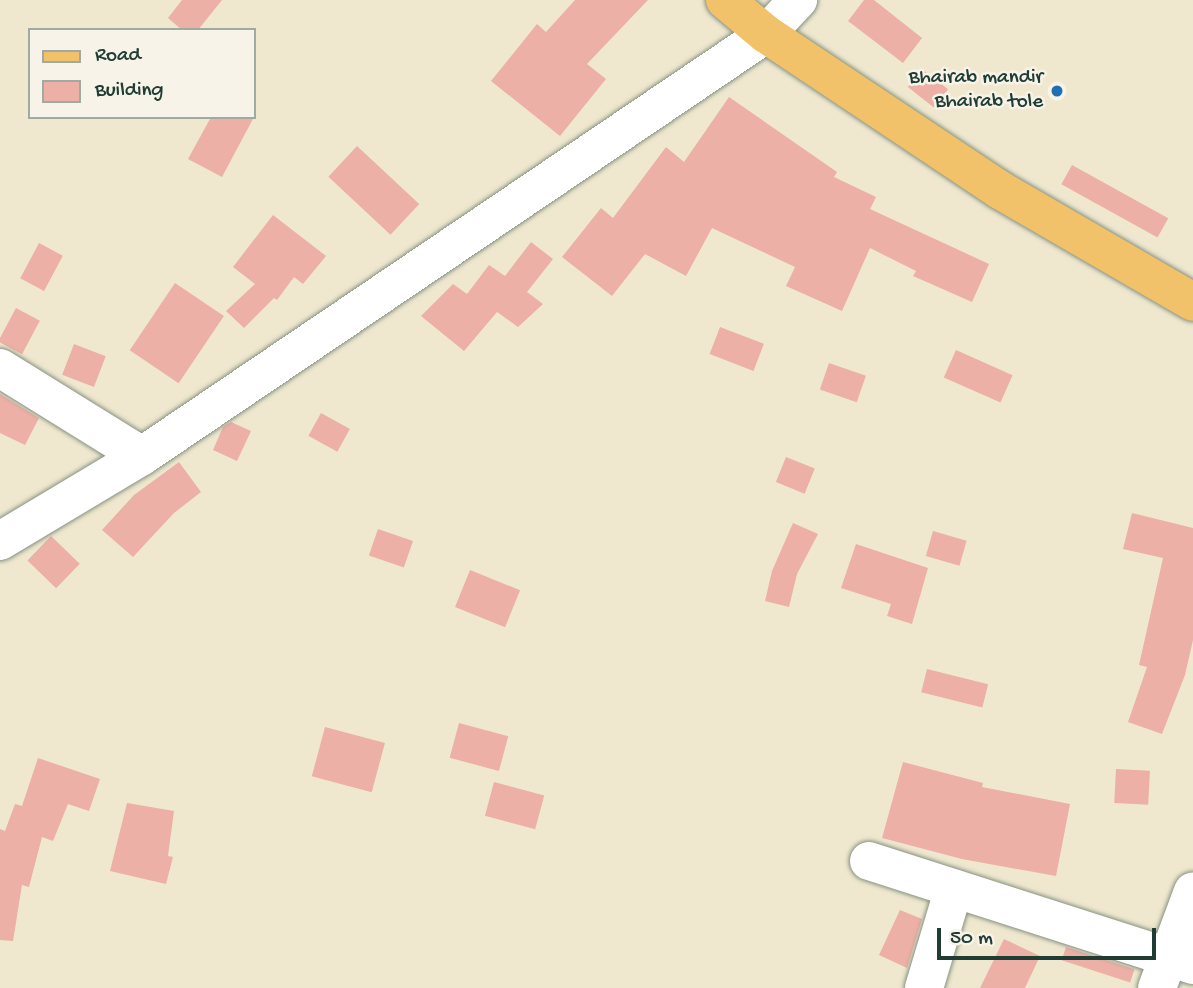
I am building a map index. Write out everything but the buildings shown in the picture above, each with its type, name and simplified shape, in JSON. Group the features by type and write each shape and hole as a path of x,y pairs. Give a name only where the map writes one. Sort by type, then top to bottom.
{"main road":[{"path":"725,0 766,34 1000,190 1193,302"}],"street":[{"path":"0,541 142,456 766,34 798,0"},
{"path":"0,368 142,456"},
{"path":"869,861 954,888 1173,970 1193,891"},
{"path":"924,988 954,888"}],"place":[{"name":"Bhairab mandir Bhairab tole","path":"1057,91"}]}
